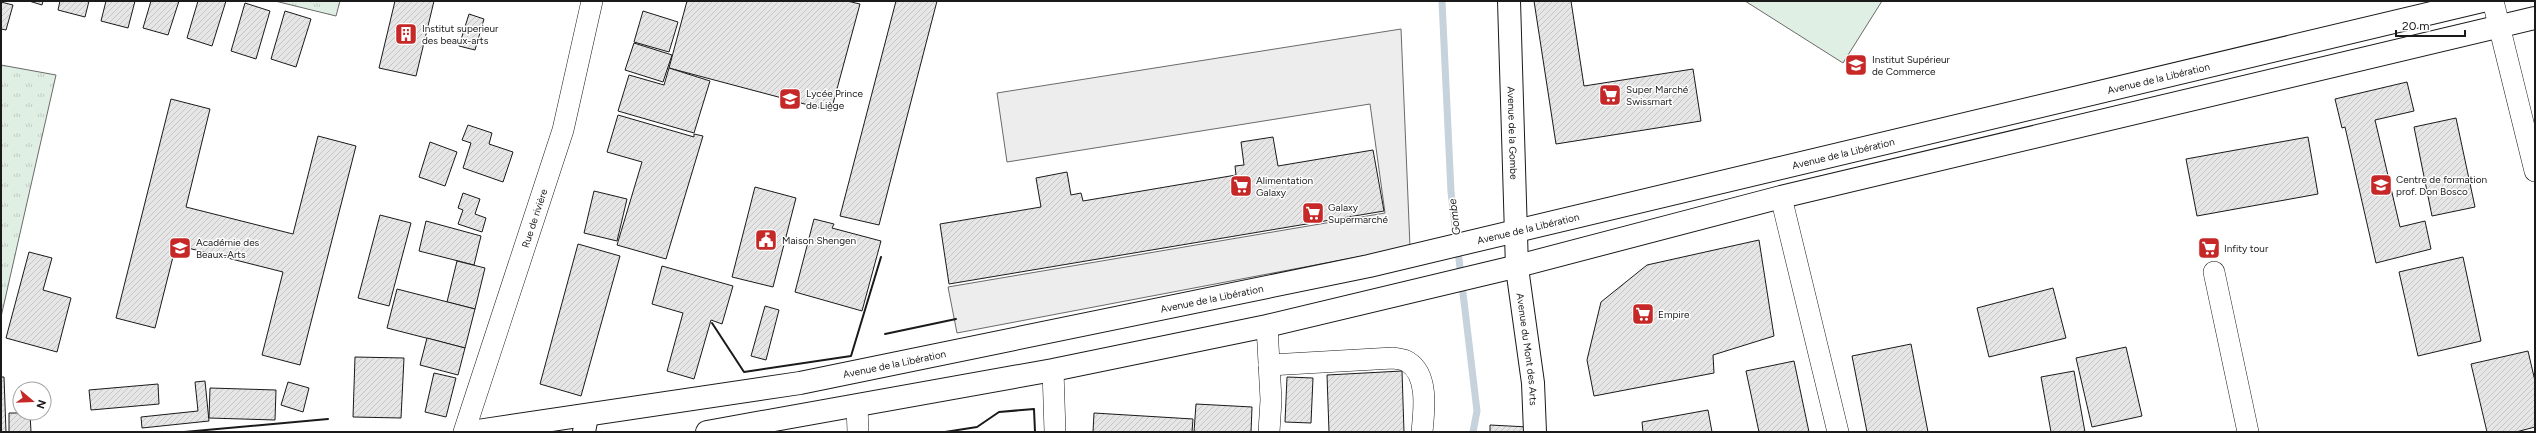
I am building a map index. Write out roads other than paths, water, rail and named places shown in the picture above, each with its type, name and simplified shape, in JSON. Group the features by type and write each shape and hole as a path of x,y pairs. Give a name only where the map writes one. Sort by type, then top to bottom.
{"main road":[{"name":"Avenue de la Gombe","path":"1509,1 1517,266"},
{"name":"Avenue de la Libération","path":"471,432 586,424 800,383 1431,253 1752,173 2482,1"},
{"path":"707,432 1053,370 1267,326 1517,266 1781,197 2500,25 2535,18"},
{"name":"Avenue du Mont des Arts","path":"1517,266 1533,383 1535,432"}],"street":[{"name":"Rue de rivière","path":"464,432 563,130 592,1"},
{"path":"2493,1 2535,171"},
{"path":"1781,197 1838,432"},
{"path":"2214,272 2248,432"},
{"path":"1267,326 1271,400 1269,432"},
{"path":"1269,365 1393,358 1407,361 1419,372 1425,406 1422,432"},
{"path":"1053,370 1055,432"},
{"path":"856,406 858,432"}],"waterway":[{"name":"Gombe","path":"1442,1 1451,192 1477,411 1473,432"}],"place":[{"name":"Institut superieur des beaux-arts","path":"406,34"},
{"name":"Institut Supérieur de Commerce","path":"1856,65"},
{"name":"Super Marché Swissmart","path":"1610,95"},
{"name":"Lycée Prince de Liège","path":"790,99"},
{"name":"Centre de formation prof. Don Bosco","path":"2381,185"},
{"name":"Alimentation Galaxy","path":"1241,186"},
{"name":"Galaxy Supermarché","path":"1313,213"},
{"name":"Maison Shengen","path":"766,240"},
{"name":"Académie des Beaux-Arts","path":"180,248"},
{"name":"Infity tour","path":"2209,248"},
{"name":"Empire","path":"1643,314"}]}
